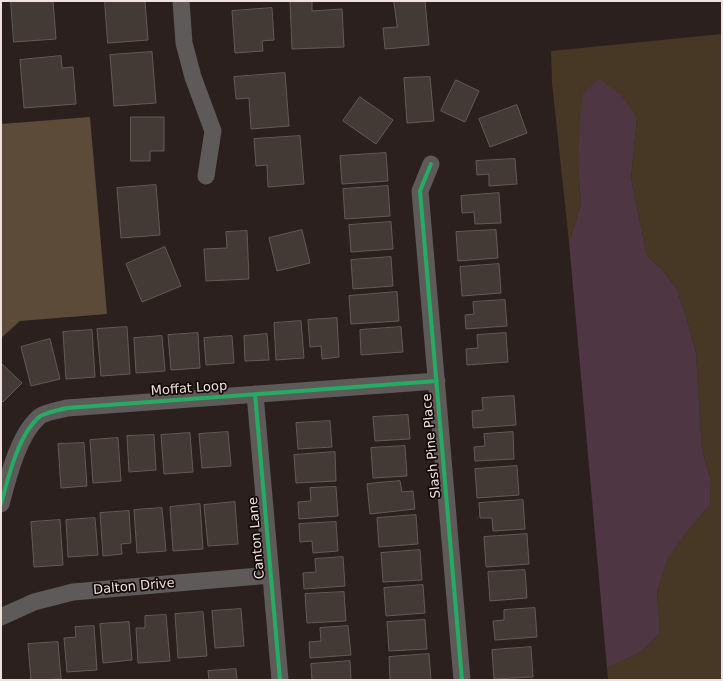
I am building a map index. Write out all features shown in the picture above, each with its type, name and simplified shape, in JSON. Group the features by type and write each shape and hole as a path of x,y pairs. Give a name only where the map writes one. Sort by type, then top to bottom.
{"street":[{"path":"181,1 184,43 193,77 213,132 206,176"},
{"name":"Slash Pine Place","path":"431,164 420,191 462,680"},
{"name":"Moffat Loop","path":"1,504 11,468 26,434 38,416 67,408 437,381"},
{"name":"Canton Lane","path":"255,394 280,680"},
{"name":"Dalton Drive","path":"1,617 34,602 73,592 271,575"}],"shaded area":[{"path":"722,34 722,680 608,680 607,668 641,652 660,633 657,592 668,556 710,505 711,481 702,450 696,353 677,289 662,269 647,256 631,178 637,118 578,164 581,205 569,242 552,83 551,51"},
{"path":"599,79 621,95 637,118 631,178 647,256 662,269 677,289 696,353 702,450 711,481 710,505 668,557 657,592 660,633 641,652 607,668 569,242 581,205 578,164 583,94"},
{"path":"90,117 107,314 20,321 1,338 1,124"}],"building":[{"path":"11,1 53,1 56,39 14,42"},
{"path":"105,1 145,1 148,40 108,43"},
{"path":"312,1 312,11 342,9 344,47 292,49 290,2"},
{"path":"394,1 425,1 429,45 385,49 383,28 397,27"},
{"path":"272,8 274,40 262,41 263,51 235,53 232,11"},
{"path":"152,52 156,103 114,106 110,55"},
{"path":"61,56 62,68 73,67 76,104 24,108 20,60"},
{"path":"285,73 289,126 251,129 249,98 236,99 234,77"},
{"path":"430,77 434,121 407,123 404,78"},
{"path":"456,80 479,91 465,122 441,111"},
{"path":"360,97 393,120 376,144 343,121"},
{"path":"517,105 527,133 490,147 479,119"},
{"path":"131,117 164,117 164,151 150,151 150,161 131,161"},
{"path":"300,136 304,184 268,187 267,165 256,166 254,139"},
{"path":"386,153 388,181 342,184 340,156"},
{"path":"515,159 517,184 489,186 489,174 477,175 476,161"},
{"path":"156,185 160,235 121,238 117,188"},
{"path":"388,186 390,216 345,219 343,189"},
{"path":"499,193 501,223 475,224 474,212 462,213 461,196"},
{"path":"391,222 393,249 351,252 349,225"},
{"path":"302,230 310,263 277,271 269,238"},
{"path":"496,230 498,258 458,261 456,232"},
{"path":"247,231 249,279 206,281 204,249 227,248 226,232"},
{"path":"165,247 181,286 142,302 126,264"},
{"path":"391,257 393,286 353,289 351,260"},
{"path":"499,264 501,293 462,296 460,267"},
{"path":"397,292 399,321 351,324 349,296"},
{"path":"505,300 507,326 466,329 465,315 474,314 473,302"},
{"path":"337,318 339,357 322,359 321,346 310,347 308,320"},
{"path":"301,321 304,358 276,360 274,323"},
{"path":"127,327 130,374 101,376 97,329"},
{"path":"401,327 403,352 361,355 360,330"},
{"path":"92,330 95,377 66,379 63,332"},
{"path":"198,333 200,368 171,370 168,335"},
{"path":"506,333 508,362 467,365 466,349 478,348 477,335"},
{"path":"267,334 269,360 245,361 244,336"},
{"path":"162,336 165,371 136,373 134,338"},
{"path":"232,336 234,363 206,365 204,338"},
{"path":"50,339 60,379 31,386 21,347"},
{"path":"1,363 22,383 3,402 1,400"},
{"path":"514,396 516,425 473,428 472,411 483,410 482,398"},
{"path":"408,415 410,439 375,441 373,417"},
{"path":"330,421 332,447 298,449 296,423"},
{"path":"228,432 231,466 202,468 199,434"},
{"path":"513,432 514,459 475,461 474,447 485,446 484,434"},
{"path":"190,433 193,472 164,474 161,435"},
{"path":"154,435 156,470 129,472 127,436"},
{"path":"118,438 121,481 93,483 90,440"},
{"path":"84,443 87,486 61,488 58,444"},
{"path":"405,446 407,476 373,478 371,448"},
{"path":"335,452 336,481 296,483 294,455"},
{"path":"517,466 519,495 477,498 475,469"},
{"path":"400,481 402,492 413,491 415,509 370,514 367,484"},
{"path":"336,487 338,516 299,519 298,502 311,501 310,488"},
{"path":"523,500 525,529 493,531 492,518 480,518 479,503"},
{"path":"235,502 238,544 208,546 204,505"},
{"path":"200,504 203,549 173,551 170,507"},
{"path":"162,508 166,551 137,553 134,510"},
{"path":"129,511 131,543 121,544 122,554 103,556 100,513"},
{"path":"416,515 418,544 379,547 377,518"},
{"path":"95,518 98,555 68,557 66,520"},
{"path":"60,520 63,565 34,567 31,522"},
{"path":"336,522 338,551 313,553 312,541 300,542 299,524"},
{"path":"527,534 529,564 486,567 484,537"},
{"path":"420,550 422,580 383,582 381,553"},
{"path":"343,557 345,586 304,589 303,573 316,572 315,559"},
{"path":"525,570 527,598 490,601 488,572"},
{"path":"423,585 425,613 386,616 384,588"},
{"path":"344,592 346,621 307,623 305,594"},
{"path":"535,608 537,637 495,640 493,621 504,620 504,610"},
{"path":"241,609 244,646 215,648 212,611"},
{"path":"203,612 207,656 178,658 175,614"},
{"path":"166,615 170,661 138,663 136,628 145,628 145,616"},
{"path":"425,620 427,649 389,651 387,622"},
{"path":"129,622 132,660 103,663 100,624"},
{"path":"94,626 97,670 67,672 64,638 76,637 75,627"},
{"path":"348,626 351,655 310,658 309,642 321,641 320,628"},
{"path":"58,642 61,679 31,680 28,644"},
{"path":"531,647 533,677 494,679 492,650"},
{"path":"429,654 431,680 390,680 389,657"},
{"path":"350,661 351,680 312,680 311,664"},
{"path":"236,669 237,680 209,680 208,671"}],"cycle path":[{"path":"431,164 420,191 462,680"},
{"path":"1,504 19,446 31,426 38,418 51,412 67,408 437,381"},
{"path":"255,394 280,680"}]}
